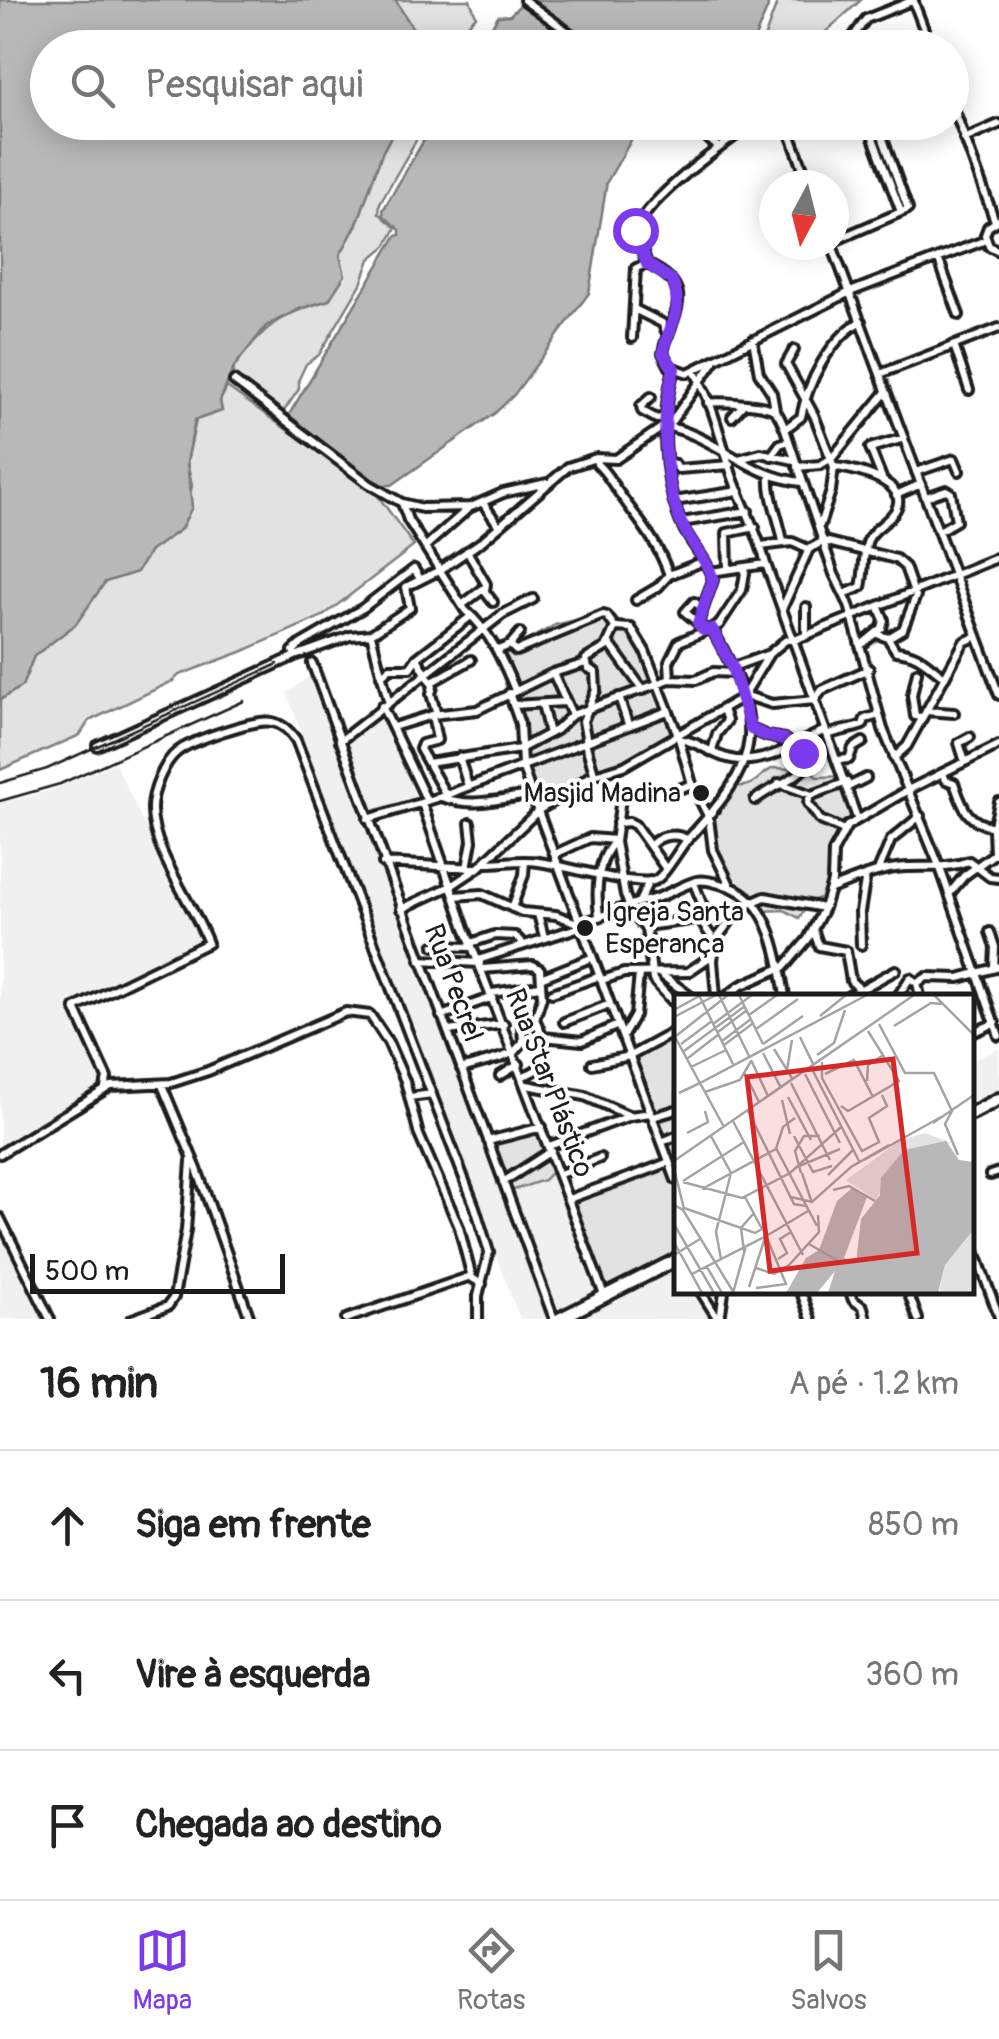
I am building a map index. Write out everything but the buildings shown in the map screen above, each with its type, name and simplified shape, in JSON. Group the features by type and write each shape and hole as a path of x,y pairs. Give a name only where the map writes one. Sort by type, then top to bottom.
{"main road":[{"path":"974,1112 999,1100"},
{"path":"556,1319 674,1261"}],"street":[{"path":"524,0 565,30"},
{"path":"858,30 866,20 914,0 925,30"},
{"path":"969,137 999,124"},
{"path":"710,140 720,148"},
{"path":"731,140 649,209 636,226 647,264 666,274 675,288 678,315 663,353 674,369 683,373 694,371 850,292 986,240"},
{"path":"793,140 804,170"},
{"path":"874,140 901,212"},
{"path":"849,236 908,207 884,140"},
{"path":"964,140 997,221 986,231 986,240 999,251"},
{"path":"890,184 898,180"},
{"path":"938,258 959,315"},
{"path":"839,260 999,695"},
{"path":"632,338 637,267 647,264"},
{"path":"634,309 662,323 668,336"},
{"path":"785,428 801,417 804,398 818,368 843,332 861,321"},
{"path":"880,374 999,328"},
{"path":"753,340 759,374 772,393 844,594 894,758 950,894 999,1036"},
{"path":"954,346 969,390"},
{"path":"794,350 786,364 833,463 831,491 819,526"},
{"path":"97,746 295,656 350,636 372,634 410,608 406,588 467,552 568,467 596,458 616,459 658,428 701,384 717,359"},
{"path":"674,369 666,421 668,463 682,522 711,572 713,588 703,608 705,627"},
{"path":"694,371 762,546 857,818"},
{"path":"234,381 369,484 402,503 422,508 471,507 503,493 548,483"},
{"path":"833,463 886,392"},
{"path":"651,397 642,410 656,419 770,476 802,482"},
{"path":"708,404 722,400 775,410"},
{"path":"732,417 742,406"},
{"path":"844,594 861,587 870,535 897,509 870,448 904,438"},
{"path":"772,456 780,444 789,441"},
{"path":"738,459 761,453 796,464 833,463 882,481"},
{"path":"596,458 596,464 608,473 652,536 669,575"},
{"path":"916,472 954,459 959,471"},
{"path":"668,463 678,468 730,465"},
{"path":"770,476 783,542"},
{"path":"891,492 921,484"},
{"path":"926,497 946,490 950,493 956,522 939,531"},
{"path":"674,501 739,491"},
{"path":"402,503 408,520 462,605 498,650 520,724 522,766 674,1174"},
{"path":"483,503 499,526"},
{"path":"426,546 471,507"},
{"path":"682,522 748,511"},
{"path":"728,569 727,533 755,527"},
{"path":"782,608 809,550 824,541 865,551 900,562 908,573 914,595 903,630 888,638"},
{"path":"762,546 797,543 809,550"},
{"path":"467,552 493,602"},
{"path":"428,763 520,749 572,715 670,679 696,680 713,672 734,670 769,654 786,640 914,595 952,570 999,557"},
{"path":"636,600 669,575 704,561"},
{"path":"711,572 766,564"},
{"path":"670,679 669,662 679,642 705,627 719,625 740,595 746,566"},
{"path":"295,656 293,651 300,644 363,608 414,569 420,579"},
{"path":"462,605 485,590"},
{"path":"430,679 503,614 533,599"},
{"path":"383,863 467,868 525,860 658,880 733,787 744,762 751,729 734,670 705,627 685,612 694,602 703,608"},
{"path":"806,608 806,636"},
{"path":"860,646 884,624 878,608"},
{"path":"510,646 516,651 605,615 615,627 631,628 658,684 692,784 709,818 713,850 730,885 752,902 770,930 785,994"},
{"path":"381,676 390,668 408,669 471,616"},
{"path":"594,773 582,721 596,672 588,669 586,658 609,643 615,627"},
{"path":"498,650 510,646 520,633"},
{"name":"Rua Star Plástico","path":"372,634 393,727 425,802 454,896 604,1296"},
{"path":"877,634 888,638 896,651 917,654 945,678"},
{"path":"894,758 907,746 964,642 976,636"},
{"path":"609,643 643,690"},
{"path":"402,909 451,886 481,866 539,810 594,773 624,766 744,696 769,654"},
{"path":"418,658 430,679 437,740 420,748 443,796 457,802 488,803 532,795"},
{"path":"340,741 385,703 471,660"},
{"path":"393,727 435,715 477,710 586,662"},
{"name":"Rua Pecrel","path":"312,663 383,863 556,1319"},
{"path":"744,696 772,704 815,700 822,690 869,669"},
{"path":"916,672 914,716 954,713"},
{"path":"553,674 572,715"},
{"path":"619,697 628,724"},
{"path":"513,705 564,702"},
{"path":"542,704 548,734"},
{"path":"712,751 727,721 722,709"},
{"path":"368,819 443,796 668,711"},
{"path":"679,737 744,762 826,732 848,732 863,725 865,719 879,715"},
{"path":"106,1088 107,1078 75,1008 208,943 157,836 152,811 156,789 175,753 260,721 283,726 296,740 489,1252 478,1319"},
{"path":"751,729 784,739 810,756 800,775 778,783 755,800"},
{"path":"966,762 959,743 970,737"},
{"path":"838,760 850,759 853,748 864,742"},
{"path":"729,994 794,958 824,908 833,852 844,830 857,818 999,745"},
{"path":"459,757 468,786"},
{"path":"942,774 954,783 968,817 978,824 996,824"},
{"path":"778,783 810,794 866,778"},
{"path":"692,784 669,793 624,796 615,841 620,877 637,921 645,926 699,919"},
{"path":"810,794 810,807 818,818 844,830"},
{"path":"950,894 964,876 996,858 999,802"},
{"path":"878,870 891,840 920,816"},
{"path":"467,868 472,841 470,823"},
{"path":"617,823 632,823 652,845 666,870"},
{"path":"652,845 676,834 688,840"},
{"path":"556,854 590,838 615,841"},
{"path":"600,916 596,892 609,848 615,841"},
{"path":"512,908 525,860"},
{"path":"830,889 878,870 940,868 969,861 990,877 999,878"},
{"path":"861,945 860,912 866,875"},
{"path":"638,902 649,881"},
{"path":"480,964 523,944 638,902 655,900 694,882 730,885"},
{"path":"694,882 703,906 699,919"},
{"path":"454,896 482,894 512,908 556,915 580,925"},
{"path":"716,994 715,941 740,908 760,898 779,898 824,908"},
{"path":"538,914 544,938"},
{"path":"699,919 715,941"},
{"path":"645,926 656,985 674,1003"},
{"path":"814,930 818,946 846,951 851,981 860,988"},
{"path":"916,983 931,976 960,978 997,967 990,932"},
{"path":"434,946 472,945 503,934 515,936 523,944"},
{"path":"420,960 538,966 554,992 620,973 692,970 713,955"},
{"path":"441,1016 591,958"},
{"path":"852,994 896,970"},
{"path":"655,973 687,994"},
{"path":"622,1036 634,1015 639,974"},
{"path":"899,994 906,980 912,978 919,994"},
{"path":"461,1069 514,1052 523,1042 522,1026 536,1015 544,979"},
{"path":"564,1022 610,1004"},
{"path":"0,1154 106,1088 124,1083 162,1084 208,1071 355,1011 370,1016 378,1025 397,1061 419,1135 459,1226 471,1276 482,1284"},
{"path":"525,1080 544,1062 546,1051 536,1015"},
{"path":"974,1032 994,1023"},
{"path":"448,1031 504,1024"},
{"path":"543,1037 582,1040 618,1025"},
{"path":"592,1064 630,1056 674,1032"},
{"path":"500,1076 518,1064"},
{"path":"525,1080 586,1096 630,1116"},
{"path":"162,1084 250,1319"},
{"path":"410,1097 432,1094"},
{"path":"503,1182 550,1149 630,1116 674,1110"},
{"path":"488,1142 542,1128"},
{"path":"662,1142 674,1137"},
{"path":"132,1319 158,1310 174,1298 186,1230 191,1155"},
{"path":"560,1174 600,1158"},
{"path":"569,1200 670,1162"},
{"path":"0,1218 50,1319"},
{"path":"974,1249 999,1317"},
{"path":"346,1319 471,1276"},
{"path":"988,1288 999,1280"},
{"path":"702,1294 719,1319"},
{"path":"719,1319 724,1294"},
{"path":"802,1294 811,1319"},
{"path":"850,1294 852,1300 863,1307 866,1319"},
{"path":"909,1294 918,1319"}],"shaded area":[{"path":"0,0 395,0 414,30 30,30 30,140 389,140 357,224 340,255 345,275 329,300 299,309 266,326 234,367 220,401 222,411 195,420 187,462 192,507 181,529 150,551 137,572 105,582 76,624 34,656 22,686 0,700"},
{"path":"395,0 470,0 476,16 464,30 414,30"},
{"path":"526,0 767,0 768,7 758,30 565,30"},
{"path":"778,0 861,0 828,30 767,30"},
{"path":"521,4 528,5 561,30 490,30 498,16 510,15"},
{"path":"389,140 416,140 380,203 379,213 396,228 386,246 370,259 361,284 319,355 306,364 299,389 284,411 233,376 234,367 274,323 329,300 340,255 357,224"},
{"path":"424,140 631,140 607,182 589,293 514,395 495,413 392,485 373,485 287,418 400,235 383,210"},
{"path":"227,387 376,493 414,546 323,616 179,675 89,721 80,735 0,770 0,700 22,686 34,656 76,624 105,582 136,572 150,551 181,529 192,486 187,462 196,420 222,411 220,401"},
{"path":"608,612 619,622 631,623 641,634 660,677 677,738 629,770 593,781 572,797 537,811 521,780 512,709 493,651 506,642 517,646 555,625"},
{"path":"315,672 342,741 382,707 425,797 367,821 502,1187 552,1167 575,1226 674,1259 542,1319 520,1319 287,693"},
{"path":"115,763 200,942 70,1006 105,1080 100,1090 0,1151 0,803 49,791"},
{"path":"774,768 811,770 817,777 850,776 854,785 853,817 839,835 825,896 811,901 799,918 784,910 761,911 749,900 720,859 713,832 711,816 737,786 749,785"},
{"path":"674,1033 674,1259 605,1293 568,1202 669,1163 630,1054"},
{"path":"999,1048 999,1093 974,1107 974,1060"},
{"path":"543,1126 556,1168 544,1180 508,1192 488,1139 518,1128"},
{"path":"0,1228 2,1232 46,1319 0,1319"},
{"path":"674,1265 674,1294 697,1294 712,1319 570,1319"}],"railway":[{"path":"0,783 47,769 278,664"},
{"path":"0,801 60,784 244,701"}],"place":[{"name":"Masjid Madina","path":"701,793"},
{"name":"Igreja Santa Esperança","path":"585,928"}],"route":[{"path":"635,230 647,264 672,280 678,302 678,315 663,353 674,369 665,406 667,455 670,490 679,519 713,580 698,623 704,630 712,629 732,667 751,729 784,739 803,753"}]}
